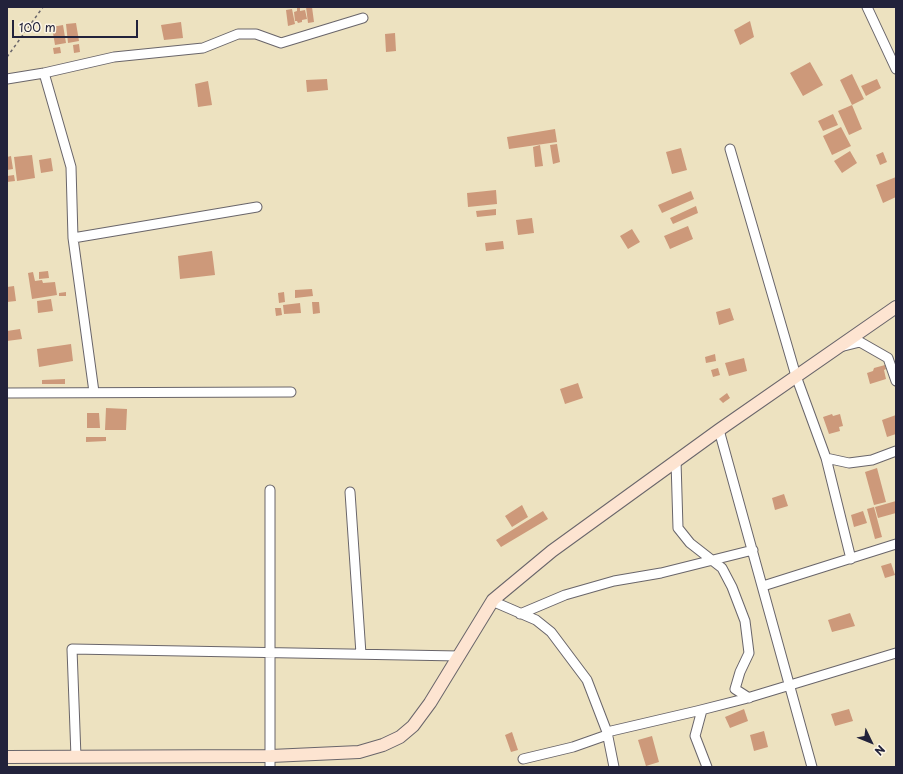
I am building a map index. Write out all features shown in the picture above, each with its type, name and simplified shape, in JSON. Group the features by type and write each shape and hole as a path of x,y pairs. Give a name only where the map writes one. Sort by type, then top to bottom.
{"street":[{"path":"867,7 896,69"},
{"path":"7,79 44,73 114,57 203,48 238,34 256,34 281,43 362,18"},
{"path":"44,73 70,167 73,238 94,392"},
{"path":"730,149 796,376 826,458 851,559"},
{"path":"73,238 257,207"},
{"path":"7,757 271,761 359,752 383,746 400,737 413,726 430,703 492,602 552,551 719,430 896,307"},
{"path":"835,349 860,342 888,358 896,381"},
{"path":"7,393 291,392"},
{"path":"719,430 812,767"},
{"path":"826,458 849,463 872,460 896,451"},
{"path":"676,461 678,528 690,542 722,568 732,587 745,621 749,653 740,672 735,689 749,698"},
{"path":"270,490 271,761"},
{"path":"350,492 361,654"},
{"path":"763,586 896,544"},
{"path":"520,614 565,595 614,581 661,573 753,550"},
{"path":"492,602 536,620 551,632 587,680 607,733 614,767"},
{"path":"76,757 72,649 459,656"},
{"path":"523,759 573,748 607,733 749,698 896,653"},
{"path":"702,710 695,736 707,767"}],"path":[{"path":"7,57 43,7"}],"building":[{"path":"306,7 312,7 314,22 308,23"},
{"path":"297,8 300,8 300,11 305,10 307,19 298,23 295,21 294,12 297,11"},
{"path":"292,9 295,24 288,26 286,10"},
{"path":"750,21 754,37 740,45 734,30"},
{"path":"181,22 183,38 164,40 161,25"},
{"path":"76,23 79,41 68,43 66,24"},
{"path":"63,25 66,43 55,45 52,27"},
{"path":"395,33 396,51 386,52 385,34"},
{"path":"79,44 80,52 74,53 73,45"},
{"path":"60,47 61,53 54,54 53,48"},
{"path":"810,62 823,85 803,96 790,73"},
{"path":"852,74 864,99 852,105 840,80"},
{"path":"327,79 328,90 307,92 306,80"},
{"path":"877,79 881,88 866,96 861,86"},
{"path":"208,81 212,105 198,107 195,84"},
{"path":"852,105 862,129 849,135 838,111"},
{"path":"833,114 838,125 823,131 818,121"},
{"path":"841,127 851,146 832,155 823,136"},
{"path":"555,129 557,142 509,149 507,137"},
{"path":"557,144 560,162 553,164 550,145"},
{"path":"540,145 543,166 535,167 533,147"},
{"path":"681,148 687,170 672,174 666,152"},
{"path":"850,151 857,163 842,173 834,161"},
{"path":"883,152 887,162 880,165 876,155"},
{"path":"32,155 35,178 17,181 14,157"},
{"path":"11,156 13,169 7,170 7,157"},
{"path":"51,158 53,171 41,173 39,160"},
{"path":"14,175 15,181 7,182 7,176"},
{"path":"896,177 896,197 883,203 876,185"},
{"path":"496,190 497,204 468,207 467,193"},
{"path":"691,191 694,199 662,213 658,205"},
{"path":"696,206 698,213 673,224 670,218"},
{"path":"496,209 496,215 477,217 476,211"},
{"path":"532,218 534,233 518,235 516,220"},
{"path":"688,226 693,239 670,249 664,236"},
{"path":"632,229 640,242 628,249 620,236"},
{"path":"503,241 504,249 486,251 485,243"},
{"path":"212,251 215,275 180,279 178,256"},
{"path":"48,271 49,278 39,279 39,272"},
{"path":"33,272 35,281 42,280 43,283 55,282 57,295 32,299 28,273"},
{"path":"14,286 16,301 7,302 7,287"},
{"path":"312,289 313,296 295,298 295,290"},
{"path":"66,292 66,296 59,296 59,293"},
{"path":"284,292 285,302 279,303 278,293"},
{"path":"51,299 53,311 38,313 37,301"},
{"path":"312,302 319,302 320,313 313,314"},
{"path":"300,303 301,313 284,314 283,305"},
{"path":"275,308 281,308 282,315 276,316"},
{"path":"730,308 734,320 719,325 716,312"},
{"path":"20,329 22,339 7,341 7,331"},
{"path":"71,344 73,361 39,367 37,349"},
{"path":"715,354 716,361 706,363 705,357"},
{"path":"744,358 747,371 729,376 725,363"},
{"path":"885,365 886,369 884,370 886,379 870,384 867,373 873,371 874,368"},
{"path":"718,368 720,375 713,377 711,370"},
{"path":"65,379 65,384 42,384 42,380"},
{"path":"578,383 583,398 565,404 560,389"},
{"path":"727,393 730,398 723,403 719,399"},
{"path":"106,408 127,409 126,430 105,430"},
{"path":"87,413 99,413 100,428 87,428"},
{"path":"832,414 833,416 840,414 843,426 839,427 840,431 829,434 823,417"},
{"path":"896,415 896,434 887,437 882,420"},
{"path":"86,437 106,437 106,441 86,442"},
{"path":"877,468 886,502 874,505 865,472"},
{"path":"784,494 788,506 775,510 772,498"},
{"path":"896,501 896,513 878,518 875,507"},
{"path":"522,505 528,517 512,527 505,516"},
{"path":"874,507 882,537 875,539 867,509"},
{"path":"543,511 548,519 501,547 496,540"},
{"path":"863,511 867,523 854,527 851,515"},
{"path":"891,563 895,575 885,578 881,566"},
{"path":"850,613 855,626 832,632 828,620"},
{"path":"744,709 748,721 730,728 725,717"},
{"path":"849,709 853,721 835,726 831,714"},
{"path":"764,731 768,747 754,751 750,735"},
{"path":"512,732 518,750 511,752 505,735"},
{"path":"652,736 659,762 646,766 638,740"}]}
